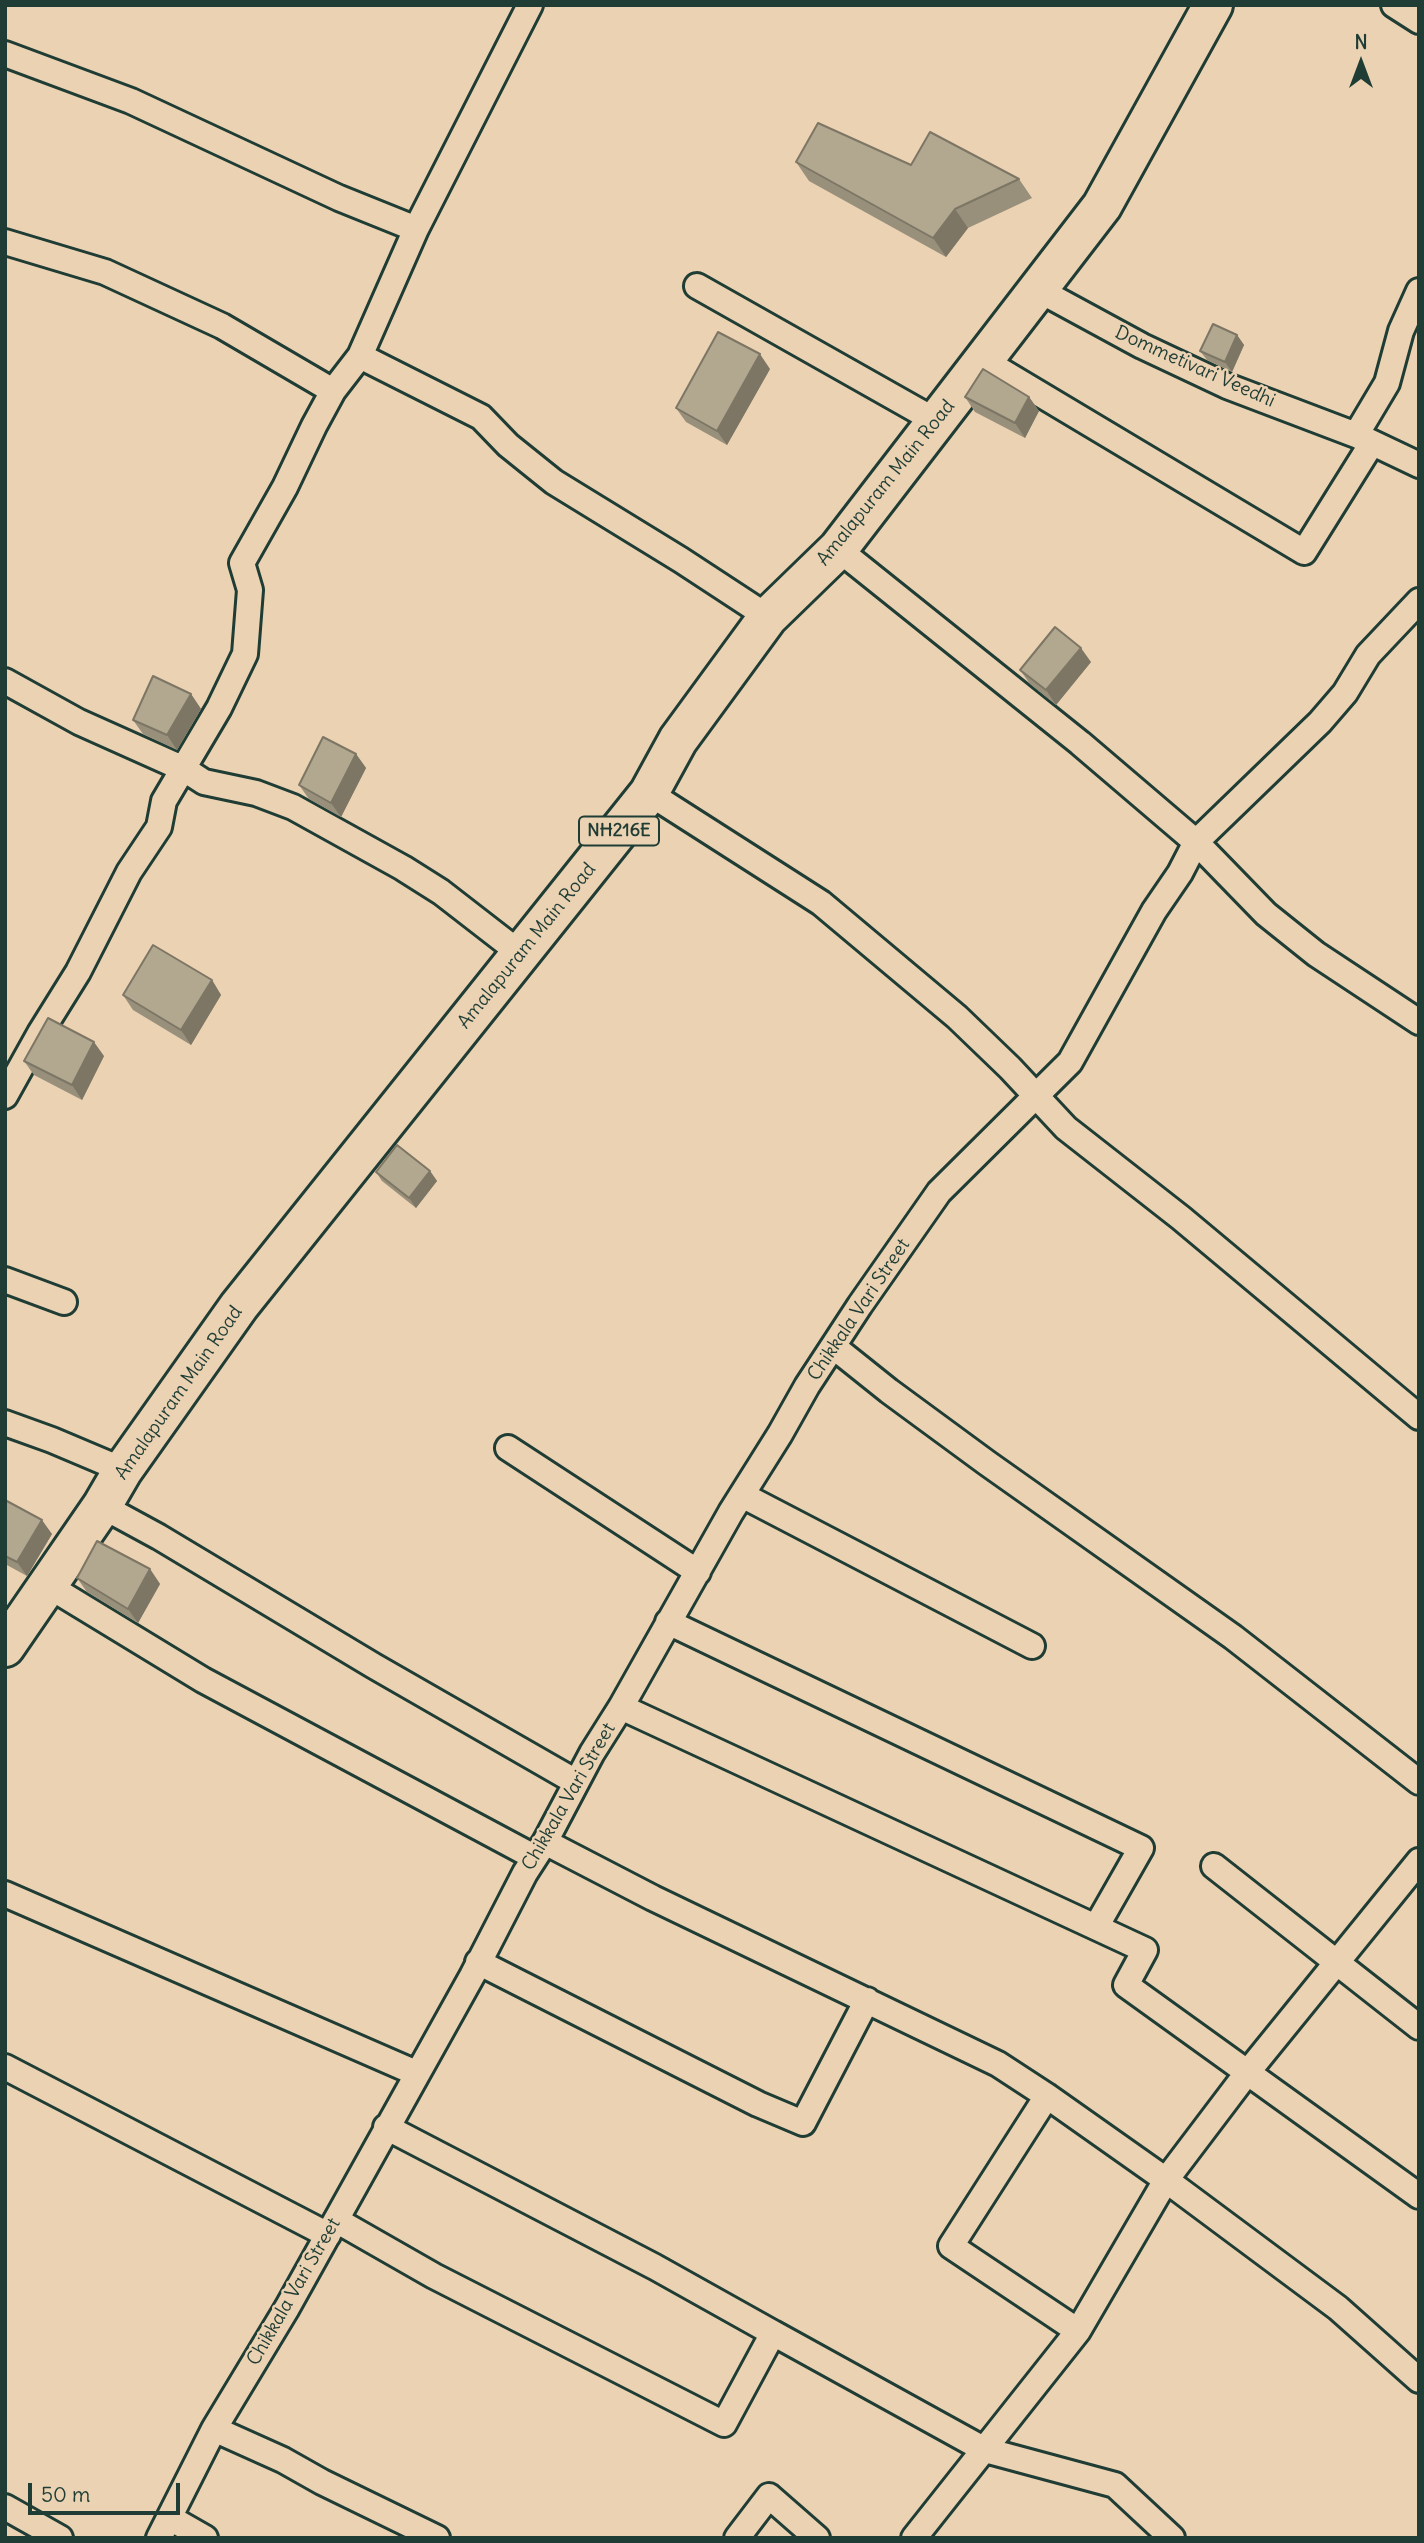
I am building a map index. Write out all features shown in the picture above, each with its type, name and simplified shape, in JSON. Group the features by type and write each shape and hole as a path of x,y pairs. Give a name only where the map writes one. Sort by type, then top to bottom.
{"highway":[{"name":"Amalapuram Main Road","path":"5,1647 123,1471 239,1306 649,793 678,740 768,617 838,549 1102,206 1213,5"}],"street":[{"path":"1394,5 1419,21"},
{"path":"5,1096 78,972 129,872 159,827 164,800 219,708 245,654 250,590 242,563 285,487 333,391 360,356 416,229 521,8"},
{"path":"5,54 131,101 339,198 416,229"},
{"path":"5,242 105,272 222,326 333,391"},
{"path":"697,286 936,421"},
{"name":"Dommetivari Veedhi","path":"1037,289 1107,329 1227,386 1364,439 1419,465"},
{"path":"983,360 1304,552 1364,439 1387,383 1401,331 1419,291"},
{"path":"360,356 481,417 508,445 554,482 768,617"},
{"path":"838,549 1080,743 1196,842 1266,914 1316,954 1419,1022"},
{"name":"Chikkala Vari Street","path":"164,2528 214,2429 332,2228 576,1782 742,1495 859,1305 939,1192 1070,1062 1154,911 1180,873 1196,842 1320,722 1345,693 1368,655 1419,601"},
{"path":"5,681 79,722 184,769 204,782 256,793 293,807 441,892 521,954"},
{"path":"649,793 821,903 957,1017 1066,1128 1181,1218 1419,1417"},
{"path":"5,1280 64,1302"},
{"path":"834,1347 987,1463 1233,1637 1419,1782"},
{"path":"5,1423 123,1471"},
{"path":"508,1448 698,1572"},
{"path":"742,1495 1032,1646"},
{"path":"102,1506 576,1782"},
{"path":"47,1585 203,1680 540,1849 665,1903 998,2064 1166,2180 1338,2308 1419,2380"},
{"path":"668,1622 1141,1848 1096,1927"},
{"path":"621,1707 1145,1950 1126,1985 1419,2196"},
{"path":"914,2538 1078,2331 1166,2180 1247,2073 1419,1861"},
{"path":"1214,1866 1419,2027"},
{"path":"5,1894 416,2073"},
{"path":"478,1962 758,2105 803,2123 867,2000"},
{"path":"5,2067 434,2276 724,2424 773,2333"},
{"path":"1047,2096 951,2246 1078,2331"},
{"path":"386,2127 655,2267 985,2450 1115,2485 1172,2538"},
{"path":"214,2429 283,2460 437,2538"},
{"path":"737,2538 769,2496 817,2538"},
{"path":"5,2507 60,2538"},
{"path":"164,2528 205,2538"}],"building":[{"path":"818,123 911,165 930,132 1019,179 955,209 933,238 796,162"},
{"path":"1213,324 1237,335 1225,362 1200,351"},
{"path":"718,332 760,354 717,431 676,408"},
{"path":"983,369 1029,397 1015,423 965,397"},
{"path":"1055,627 1081,648 1046,690 1020,670"},
{"path":"153,676 191,694 167,735 133,720"},
{"path":"323,737 356,754 331,803 299,785"},
{"path":"153,945 212,980 181,1030 123,995"},
{"path":"48,1018 94,1042 72,1085 24,1061"},
{"path":"397,1145 430,1171 409,1198 376,1172"},
{"path":"5,1500 42,1520 17,1562 5,1556"},
{"path":"97,1541 150,1569 128,1609 77,1578"}]}
